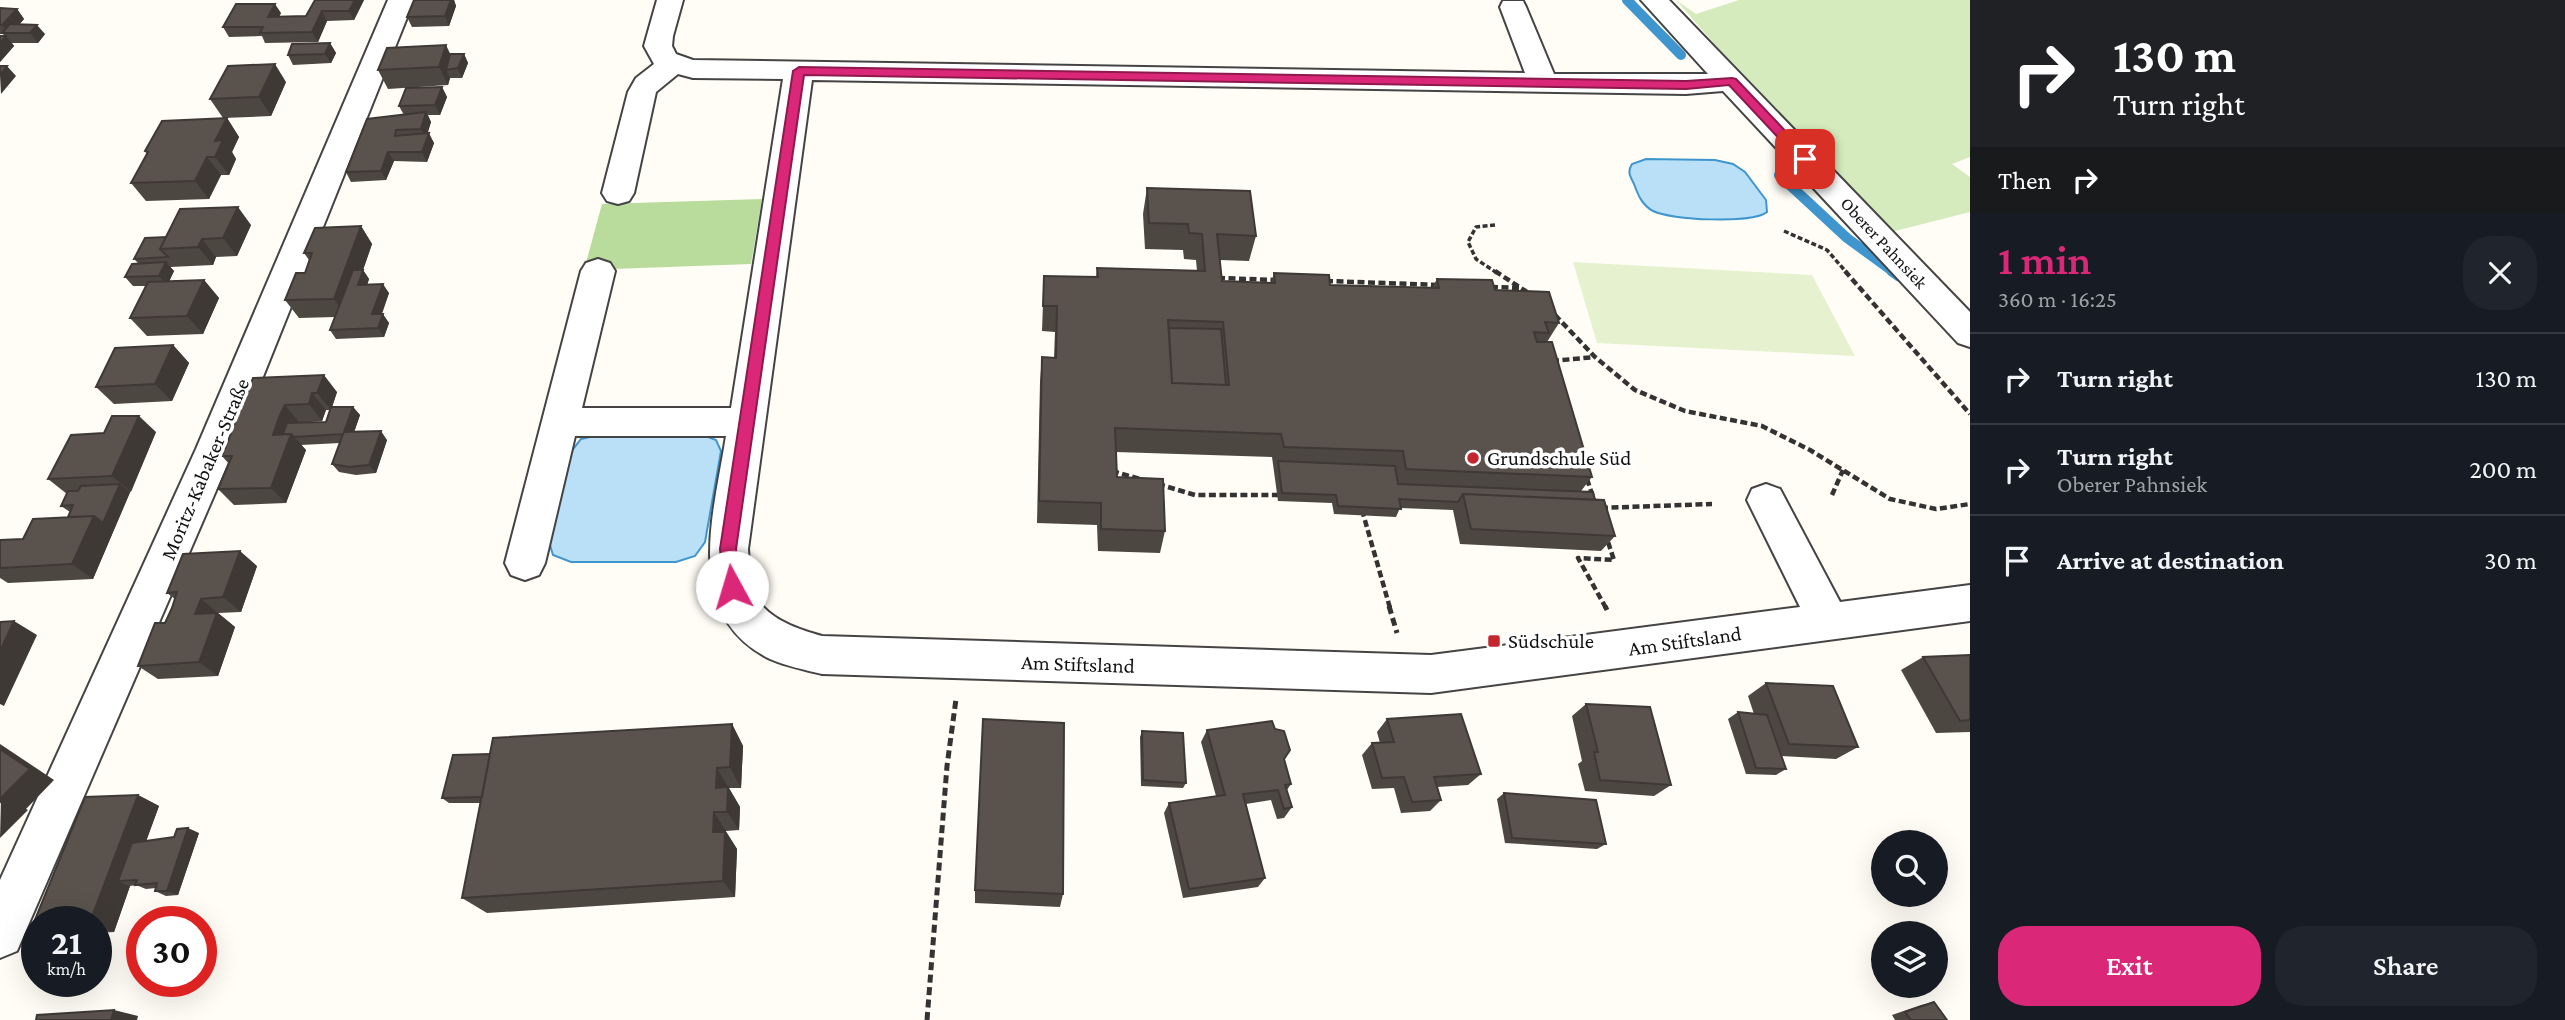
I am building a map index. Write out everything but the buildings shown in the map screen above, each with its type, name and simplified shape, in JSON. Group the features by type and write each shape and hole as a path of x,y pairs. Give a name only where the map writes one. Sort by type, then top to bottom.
{"street":[{"name":"Moritz-Kabaker-Straße","path":"0,934 215,449 401,0"},
{"path":"670,0 658,44 659,55 672,65 693,69 1686,85 1732,81"},
{"name":"Oberer Pahnsiek","path":"1654,0 1970,334"},
{"path":"1484,7 1543,8"},
{"path":"1513,7 1543,83"},
{"path":"618,193 642,92 646,84 672,65"},
{"name":"Am Stiftsland","path":"799,71 728,549 732,587 741,608 756,626 785,645 822,655 1431,674 1970,603"},
{"path":"526,563 598,271"},
{"path":"561,422 748,422"},
{"path":"1766,500 1829,622"}],"path":[{"path":"1495,225 1476,227 1468,242 1476,258 1532,295"},
{"path":"1784,230 1828,250 1970,414"},
{"path":"1212,277 1280,280"},
{"path":"1320,281 1441,285"},
{"path":"1481,286 1521,288"},
{"path":"1551,312 1595,357 1635,390 1685,411 1762,426 1810,450 1890,499 1936,509 1970,504"},
{"path":"1548,362 1595,357"},
{"path":"1583,468 1601,521"},
{"path":"1832,495 1843,470"},
{"path":"1112,471 1195,495 1290,495"},
{"path":"1596,508 1712,504"},
{"path":"1362,508 1409,673"},
{"path":"1605,534 1614,560 1578,558 1628,648"},
{"path":"927,1020 947,766 958,682 956,660"}],"green space":[{"path":"1676,0 1696,14 1739,0 1970,0 1970,157 1952,164 1970,177 1970,212 1891,232 1778,117"},
{"path":"762,199 751,264 584,270 602,204"},
{"path":"1573,262 1812,275 1855,356 1597,343"}],"water":[{"path":"1646,159 1715,160 1733,164 1745,172 1766,200 1767,212 1745,218 1711,219 1676,217 1653,211 1641,199 1630,174 1632,164"},
{"path":"599,435 703,435 716,440 721,451 705,542 695,556 676,562 571,562 553,555 549,542 571,452 581,439"}],"waterway":[{"path":"1627,0 1681,55"},
{"path":"1779,175 1847,238 1895,273"},
{"path":"1892,271 1899,276"}],"place":[{"name":"Grundschule Süd","path":"1473,458"},
{"name":"Südschule","path":"1494,641"}],"route":[{"path":"732,587 728,549 799,71 1686,85 1732,81 1805,159"}]}
